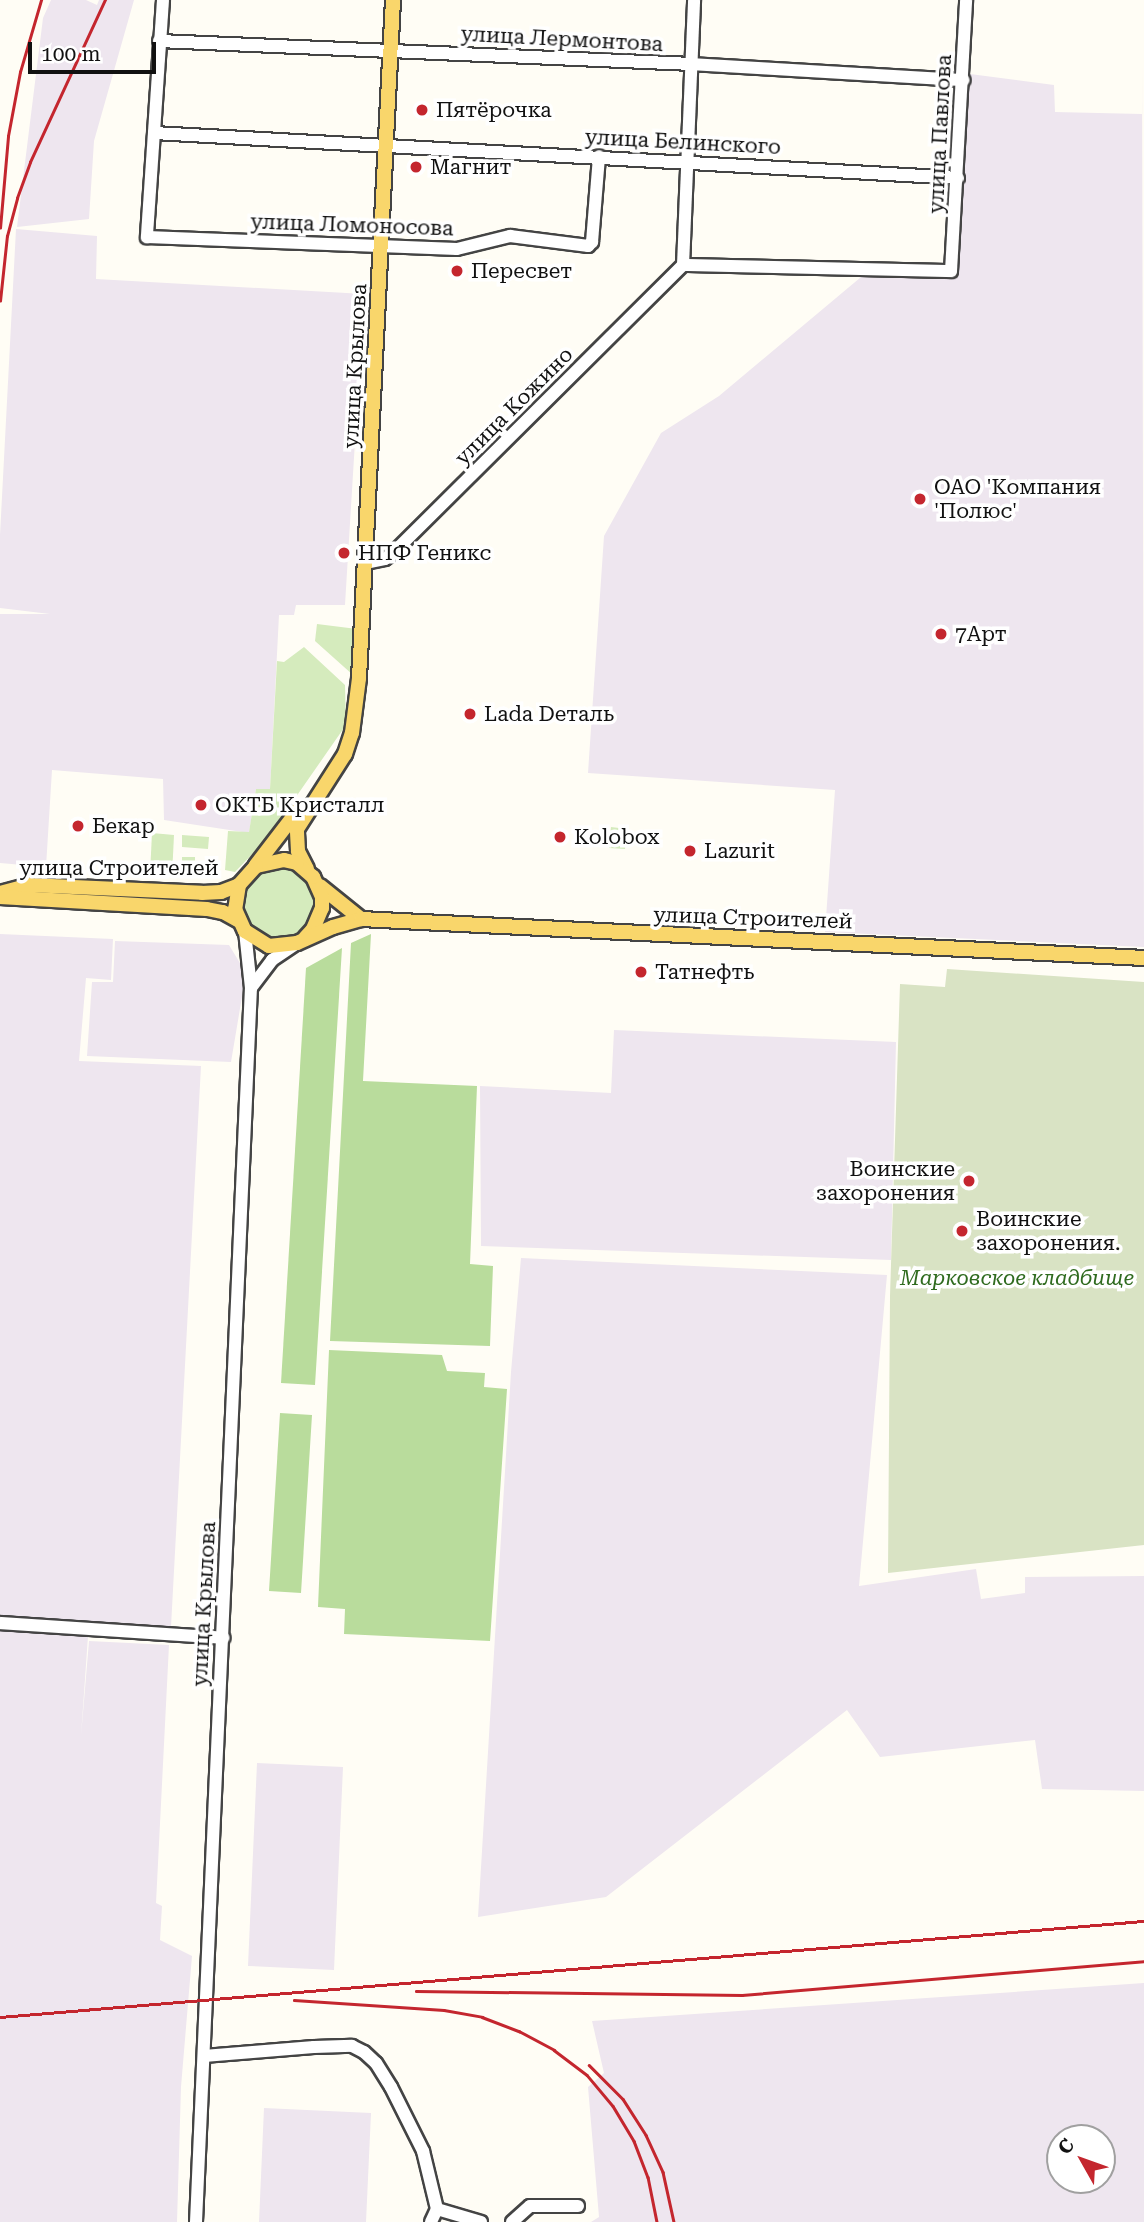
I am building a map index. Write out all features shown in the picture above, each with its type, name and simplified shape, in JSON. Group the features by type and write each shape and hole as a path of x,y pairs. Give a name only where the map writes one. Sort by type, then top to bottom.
{"main road":[{"name":"улица Крылова","path":"308,870 298,851 297,829 338,768 352,733 359,678 393,0"},
{"name":"улица Крылова","path":"256,866 352,733"},
{"path":"256,866 271,860 284,860 308,870 319,886 361,919"},
{"name":"улица Строителей","path":"0,895 29,885 221,892 239,885 256,866"},
{"name":"улица Строителей","path":"239,885 235,909 242,926"},
{"path":"301,940 319,919 322,897 319,886"},
{"name":"улица Строителей","path":"0,895 223,912 269,946 301,940 361,919 1144,958"}],"street":[{"path":"154,133 163,0"},
{"path":"683,265 694,0"},
{"name":"улица Павлова","path":"683,265 951,271 964,80 966,0"},
{"name":"улица Лермонтова","path":"159,41 692,64 964,80"},
{"name":"улица Белинского","path":"154,133 958,178"},
{"name":"улица Ломоносова","path":"154,133 147,237 457,249 510,236 588,246 592,242 599,156"},
{"name":"улица Кожино","path":"365,563 385,559 393,553 683,265"},
{"name":"улица Крылова","path":"196,2222 251,988 242,926"},
{"path":"251,988 272,960 301,940"},
{"path":"0,1623 223,1638"},
{"path":"204,2056 352,2046 364,2052 376,2063 391,2087 423,2151 438,2209 431,2222"},
{"path":"512,2222 530,2206 578,2206"},
{"path":"438,2209 481,2222"}],"shaded area":[{"path":"51,0 86,0 97,5 99,0 134,0 94,141 89,219 17,227 43,18"},
{"path":"1142,50 1144,947 825,932 835,790 588,773 604,536 661,433 719,396 873,267 958,269 970,74 1054,85 1055,112 1142,114"},
{"name":"ОКТБ Кристалл","path":"16,229 97,236 96,279 364,294 345,605 296,605 294,615 279,615 270,790 256,789 249,833 164,820 163,779 52,770 46,867 0,863 0,614 50,614 0,608 0,535"},
{"path":"0,934 113,939 111,980 86,978 79,1061 201,1066 171,1627 89,1622 81,1736 89,1641 169,1645 156,1903 162,1906 160,1940 192,1956 181,2087 177,2222 0,2222"},
{"path":"115,941 229,945 246,973 231,1062 87,1056 92,982 113,982"},
{"path":"614,1030 896,1042 891,1260 481,1246 480,1086 611,1093"},
{"path":"521,1258 887,1275 859,1586 976,1569 981,1599 1025,1593 1025,1577 1144,1576 1144,1791 1042,1789 1035,1740 880,1757 847,1710 606,1897 478,1917 511,1372"},
{"path":"257,1763 343,1767 334,1970 248,1966"},
{"path":"1144,1983 1144,2222 591,2222 599,2217 588,2087 604,2073 592,2021"},
{"path":"264,2108 371,2113 366,2222 259,2222"}],"green space":[{"path":"317,624 357,629 353,675 315,641"},
{"path":"304,647 345,685 346,725 266,840 235,872 225,870 228,831 249,832 256,789 270,789 277,661 284,662"},
{"path":"611,827 627,829 625,849 609,848"},
{"path":"152,833 174,835 172,876 150,874"},
{"path":"182,835 209,837 208,849 182,847"},
{"path":"182,857 195,857 195,862 208,863 208,872 182,868"},
{"path":"280,866 294,869 306,877 314,889 317,903 314,917 306,929 294,937 280,940 266,937 254,929 246,917 243,903 246,889 254,877 266,869"},
{"path":"371,934 363,1081 477,1086 470,1264 493,1266 490,1346 330,1341 351,943"},
{"path":"342,948 315,1385 281,1383 306,968"},
{"name":"Марковское кладбище","path":"947,969 1144,982 1144,1545 888,1573 890,1296 900,984 945,987"},
{"path":"329,1350 442,1355 447,1371 485,1373 484,1387 507,1389 490,1641 344,1634 345,1609 318,1607"},
{"path":"280,1413 312,1415 301,1593 269,1591"}],"railway":[{"path":"0,228 8,136 20,72 41,0"},
{"path":"0,301 7,236 17,198 30,162 105,0"},
{"path":"0,2017 1144,1921"},
{"path":"416,1991 742,1995 1144,1961"},
{"path":"294,2000 444,2010 482,2017 519,2031 554,2050 587,2075 613,2106 634,2141 648,2177 657,2222"},
{"path":"589,2065 623,2099 646,2135 663,2172 674,2222"}],"place":[{"name":"Пятёрочка","path":"422,110"},
{"name":"Магнит","path":"416,167"},
{"name":"Пересвет","path":"457,271"},
{"name":"ОАО 'Компания 'Полюс'","path":"920,499"},
{"name":"НПФ Геникс","path":"344,553"},
{"name":"7Арт","path":"941,634"},
{"name":"Lada Dеталь","path":"470,714"},
{"name":"ОКТБ Кристалл","path":"201,805"},
{"name":"Бекар","path":"78,826"},
{"name":"Kolobox","path":"560,837"},
{"name":"Lazurit","path":"690,851"},
{"name":"Татнефть","path":"641,972"},
{"name":"Воинские захоронения","path":"969,1181"},
{"name":"Воинские захоронения.","path":"962,1231"}]}
